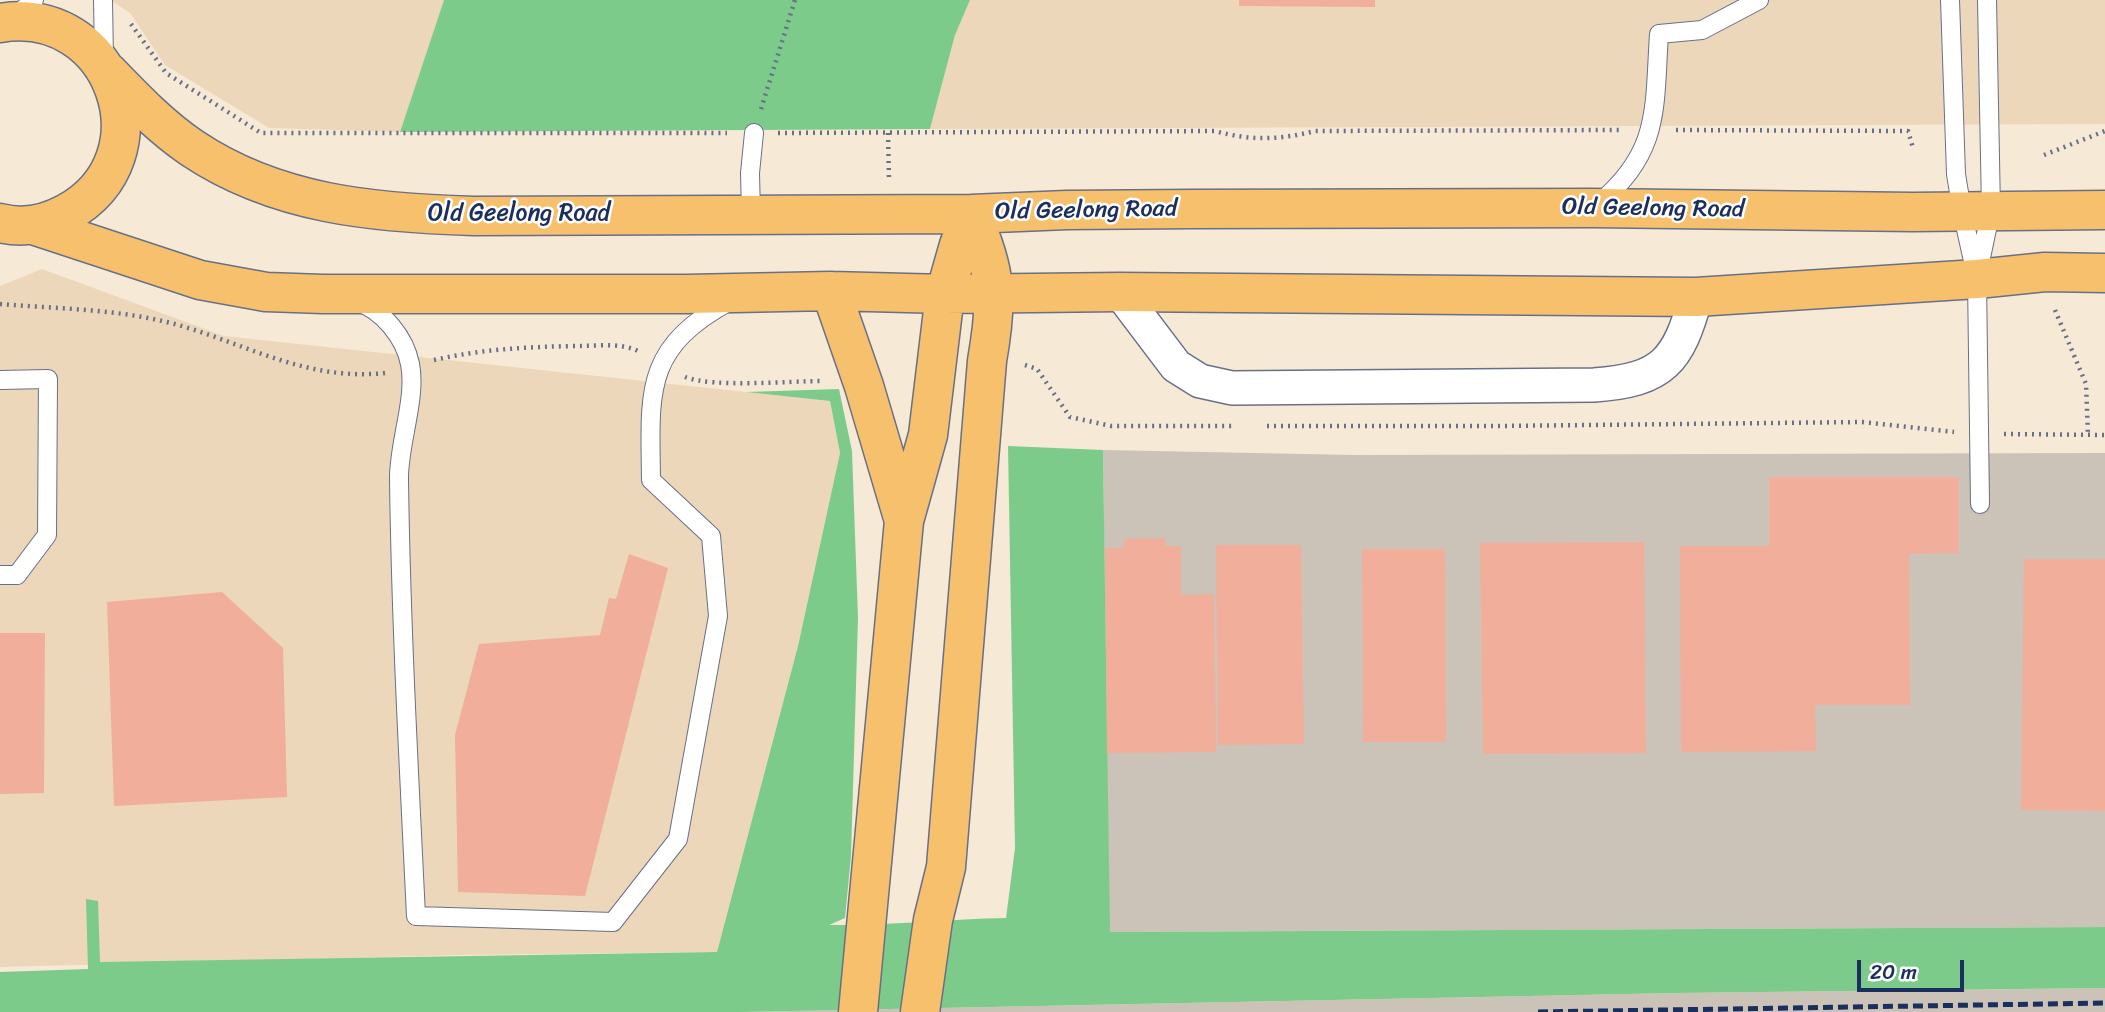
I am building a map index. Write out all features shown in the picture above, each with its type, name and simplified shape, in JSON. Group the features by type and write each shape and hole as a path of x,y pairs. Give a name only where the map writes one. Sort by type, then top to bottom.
{"main road":[{"name":"Old Geelong Road","path":"9,18 52,26 73,36 171,132 238,174 292,194 351,208 408,214 971,214 1080,210 1593,208 2105,210"},
{"path":"17,224 57,218 79,206 97,190 111,169 119,145 122,120 118,95 106,69"},
{"path":"920,1012 933,920 946,867 987,361 993,327 994,293 989,257 971,214"},
{"path":"858,1012 904,521 928,435 945,293 971,214"},
{"path":"17,224 102,246 177,274 209,282 266,292 323,294 687,294 831,291 1696,297 1977,279 2045,272 2105,272"},
{"path":"831,291 864,386 904,521"}],"street":[{"path":"1120,292 1177,366 1200,381 1232,388 1594,385 1635,380 1656,370 1676,351 1686,332 1696,297"}],"lane":[{"path":"1593,208 1613,192 1633,168 1647,143 1654,112 1658,34 1702,30 1759,0"},
{"path":"1950,0 1956,174 1976,211 1977,279"},
{"path":"1980,504 1976,211 1987,0"},
{"path":"103,2 106,69"},
{"path":"751,214 750,173 754,133"},
{"path":"323,294 362,304 376,312 389,323 399,337 410,365 410,388 398,475 402,640 416,916 613,922 678,839 718,616 711,536 651,480 651,403 654,383 660,364 674,344 697,321 750,292"},
{"path":"0,380 48,379 47,535 17,575 0,575"}],"path":[{"path":"754,133 795,0"},
{"path":"103,2 125,16 166,73 261,133 1215,131 1242,138 1290,137 1315,131 1908,131 1913,148"},
{"path":"2044,155 2105,131"},
{"path":"888,133 890,183"},
{"path":"2055,310 2086,384 2088,435"},
{"path":"1020,364 1037,369 1070,417 1111,426 1243,426"},
{"path":"1256,426 1862,422 1978,434 2105,435"}],"shaded area":[{"path":"110,0 444,0 400,132 269,128 165,65 130,13"},
{"path":"970,0 2105,0 2105,124 930,129 955,35"},
{"path":"42,269 224,336 830,401 840,453 798,646 717,952 461,955 0,967 0,286"},
{"path":"1103,450 1355,455 2105,453 2105,927 1109,932"},
{"path":"2105,988 2105,1012 742,1012 1677,993"}],"green space":[{"path":"444,0 970,0 955,35 930,129 400,132"},
{"path":"839,389 852,451 858,618 851,856 845,918 829,925 1006,918 1015,848 1008,446 1103,450 1110,932 2105,927 2105,988 1677,993 742,1012 0,1012 0,972 88,969 86,899 98,901 100,962 717,952 798,646 840,453 830,401 746,392"}],"building":[{"path":"1239,0 1375,0 1375,7 1239,6"},
{"path":"1769,477 1959,477 1959,553 1909,554 1910,705 1815,705 1816,751 1681,752 1680,546 1769,546"},
{"path":"1165,538 1165,546 1181,546 1181,595 1214,594 1216,752 1107,753 1105,548 1124,548 1124,539"},
{"path":"1644,542 1646,753 1483,754 1480,543"},
{"path":"1216,545 1301,545 1304,744 1218,745"},
{"path":"1362,549 1445,549 1446,742 1363,742"},
{"path":"629,554 668,568 585,896 458,892 455,735 479,644 600,635 609,598 616,599"},
{"path":"2024,559 2105,559 2105,811 2021,810"},
{"path":"222,592 283,648 287,797 114,806 107,602"},
{"path":"0,633 45,633 44,793 0,794"}],"railway":[{"path":"1538,1012 2105,1003"}]}
